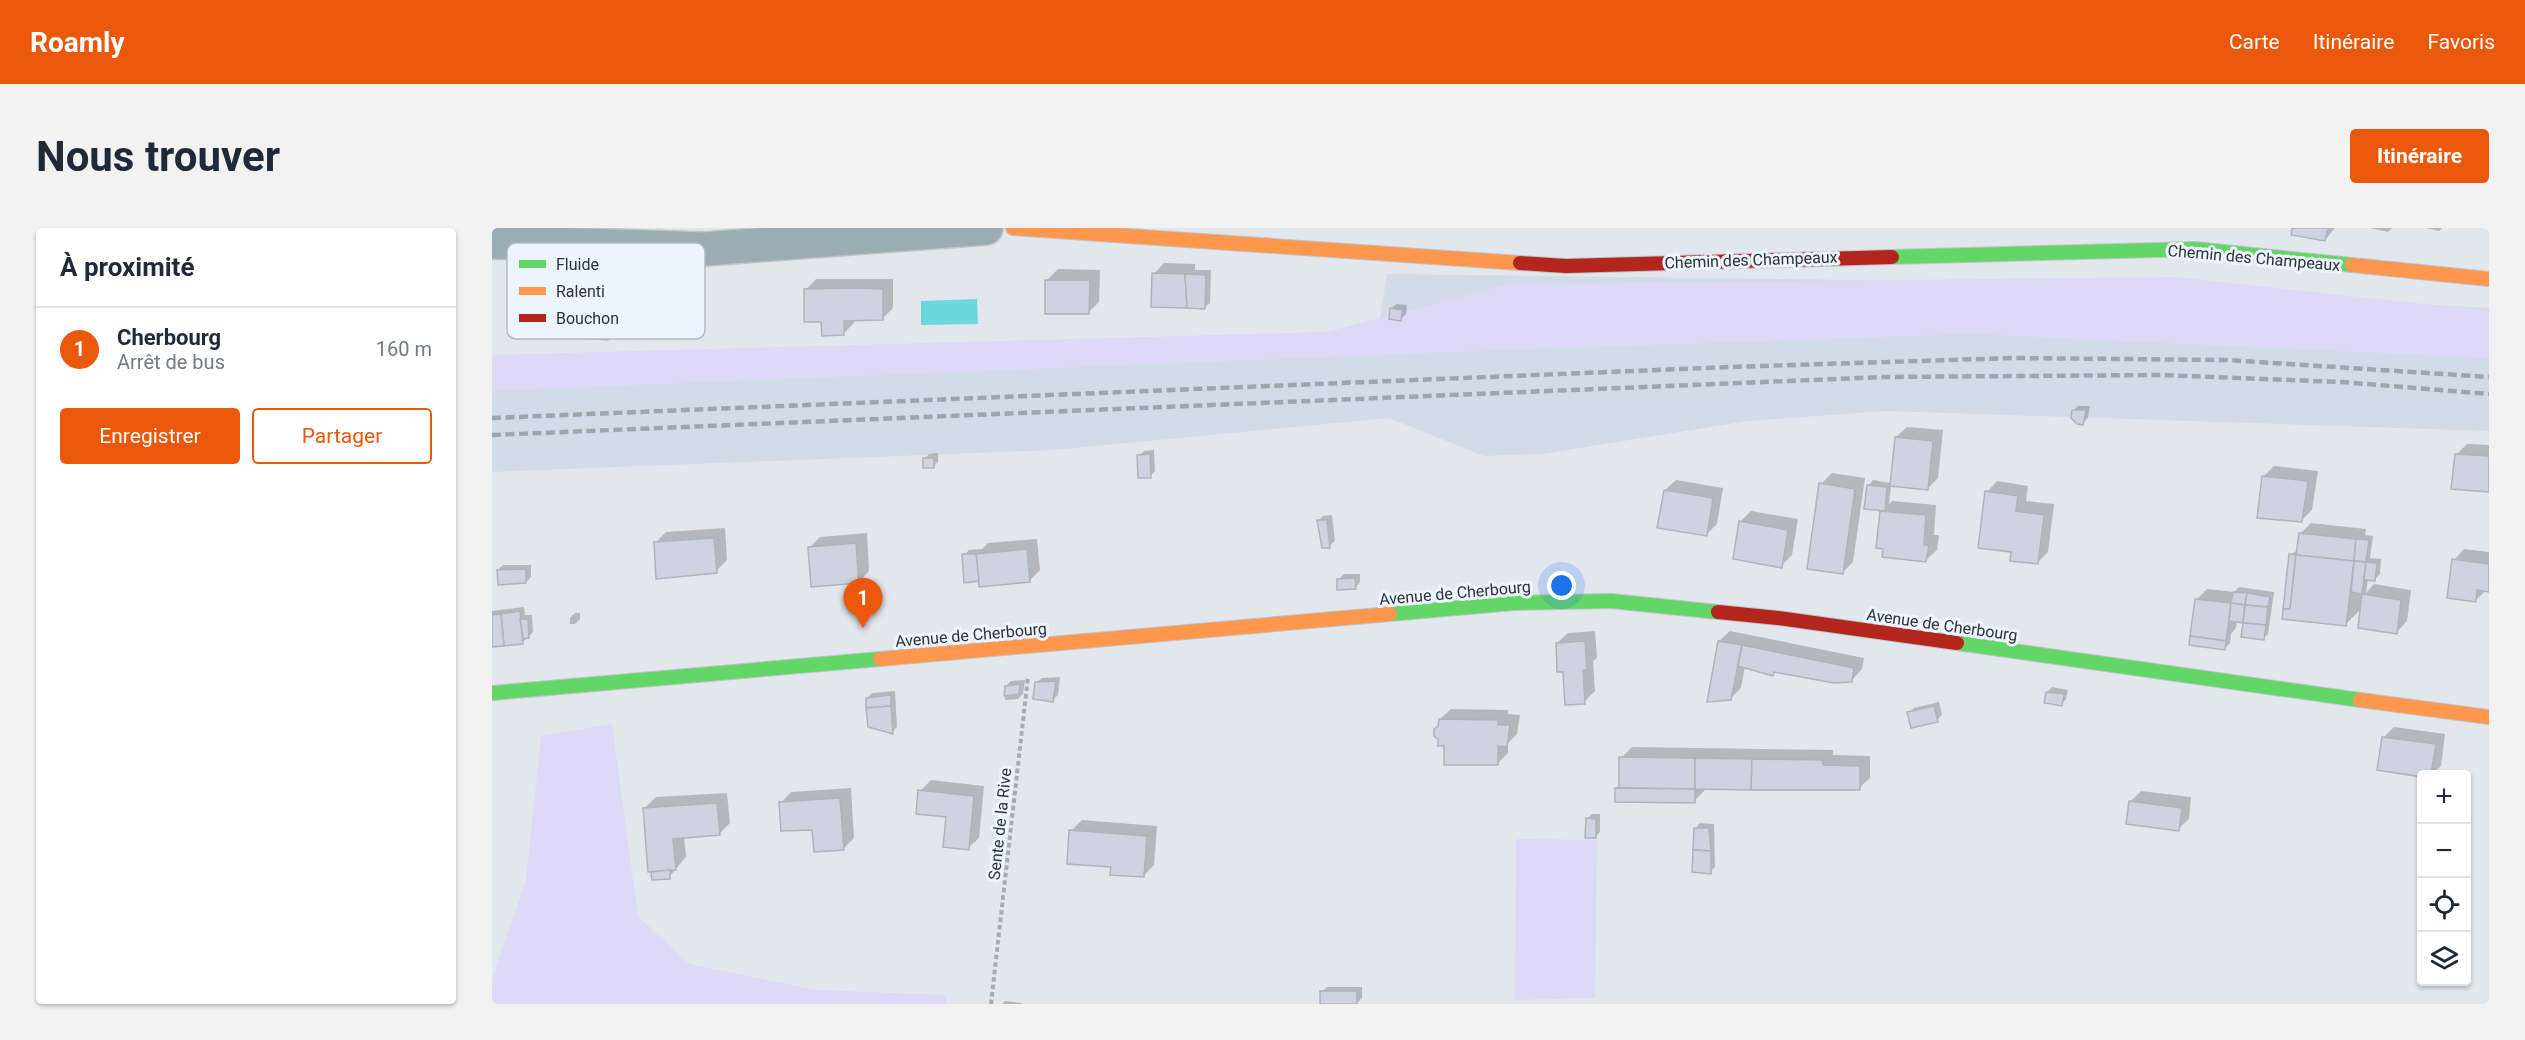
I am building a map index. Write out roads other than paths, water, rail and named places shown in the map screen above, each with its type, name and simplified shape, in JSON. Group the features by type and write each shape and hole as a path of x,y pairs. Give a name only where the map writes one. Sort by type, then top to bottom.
{"main road":[{"name":"Chemin des Champeaux","path":"1013,228 1566,266 2195,249 2489,279"},
{"name":"Avenue de Cherbourg","path":"492,693 1514,603 1611,601 1778,618 2489,717"}],"street":[{"path":"705,249 986,228"},
{"path":"492,242 522,243"}],"water":[{"path":"977,299 978,324 921,325 921,301"}],"railway":[{"path":"492,418 1730,367 2013,358 2227,360 2489,377"},
{"path":"492,435 1883,377 2160,375 2342,382 2489,394"}],"place":[{"name":"Cherbourg","path":"863,628"}]}
